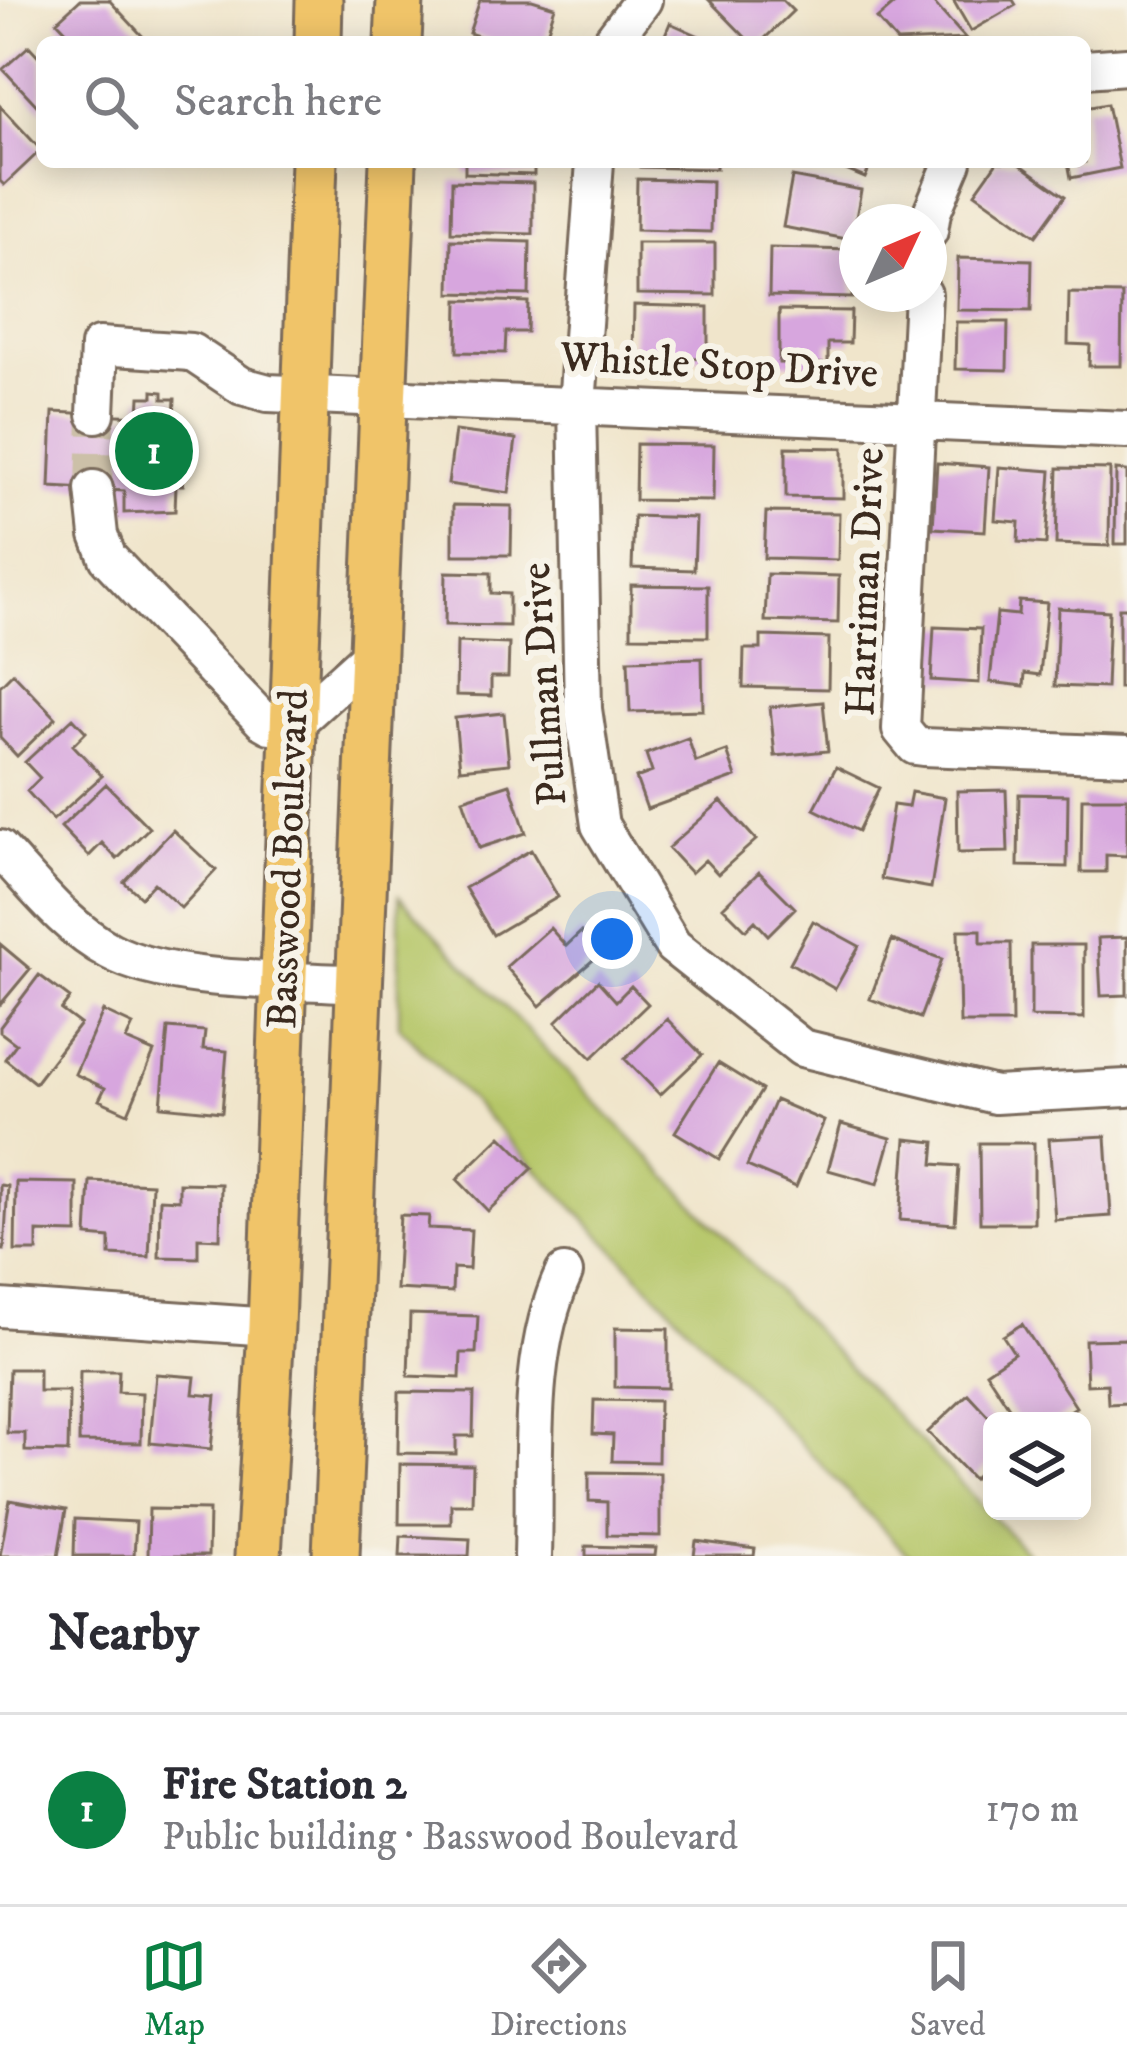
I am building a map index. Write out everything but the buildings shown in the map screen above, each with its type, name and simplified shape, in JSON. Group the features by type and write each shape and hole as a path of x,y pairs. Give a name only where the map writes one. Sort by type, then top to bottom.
{"main road":[{"path":"317,36 319,0"},
{"path":"398,36 400,0"},
{"name":"Basswood Boulevard","path":"258,1556 271,1328 314,168"},
{"name":"Basswood Boulevard","path":"336,1556 393,168"}],"street":[{"path":"616,36 643,0"},
{"path":"1091,69 1127,66"},
{"name":"Pullman Drive","path":"595,168 577,405 583,709 600,825 673,946 802,1048 995,1095 1127,1088"},
{"path":"938,204 951,168"},
{"path":"916,421 922,312"},
{"name":"Whistle Stop Drive","path":"96,414 99,346 191,352 254,392 1127,430"},
{"name":"Harriman Drive","path":"916,421 901,728 915,746 923,747 1127,755"},
{"path":"94,489 99,535 113,566 263,721 295,723 374,653"},
{"path":"0,849 106,950 164,969 359,984"},
{"path":"533,1556 540,1344 548,1307 564,1273"},
{"path":"0,1308 271,1328"}],"green space":[{"path":"399,896 983,1507 983,1520 996,1520 1030,1556 909,1556 399,1026"}],"tunnel":[{"path":"94,489 96,414"}],"place":[{"name":"Fire Station 2","path":"154,451"}]}
